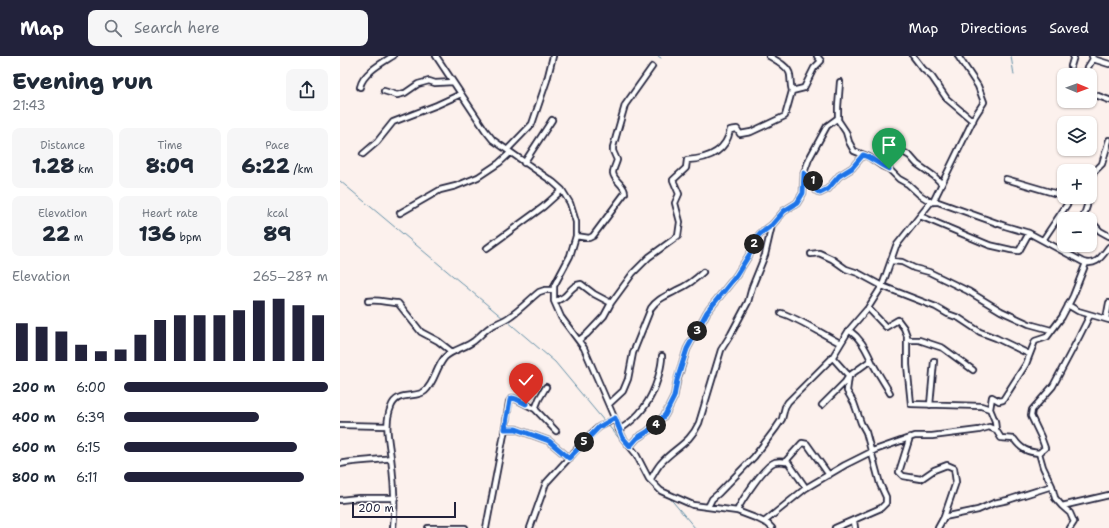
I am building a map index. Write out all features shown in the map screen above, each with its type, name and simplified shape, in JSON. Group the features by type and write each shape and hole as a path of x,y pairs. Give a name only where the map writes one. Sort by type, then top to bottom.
{"street":[{"path":"360,87 361,82 374,69 393,56"},
{"path":"436,56 493,140 553,182 562,190 570,203 576,222 576,236 570,256 557,279 554,290 554,301 561,317 584,348 619,430 623,438 636,454 650,480 661,491 693,505 737,511 764,522 772,528"},
{"path":"400,214 440,190 478,177 499,163 532,124 547,80 553,56"},
{"path":"579,340 587,334 604,316 611,303 633,273 649,257 678,236 680,222 675,203 679,194 673,180 686,168 687,160 699,159 716,152 728,138 730,130 737,129 740,134 751,132 785,116 792,91 790,74 785,67 769,56"},
{"path":"792,91 804,88 814,68 821,61 817,56"},
{"path":"913,56 923,70 932,77 946,99 973,121"},
{"path":"708,507 712,499 754,457 782,419 788,402 832,357 849,330 868,308 882,286 896,246 932,202 942,184 984,102 978,86 958,56"},
{"path":"1071,66 1074,56"},
{"path":"1088,68 1092,57 1109,64"},
{"path":"576,236 589,238 594,236 625,193 624,189 614,176 617,160 613,152 613,147 625,105 652,67"},
{"path":"384,91 397,95 410,90 418,84 429,81 434,83 453,82"},
{"path":"840,82 838,120 846,132 854,151 869,157 889,169 899,179 908,184 920,195 932,202 938,202 1029,233 1086,263 1095,263 1109,247"},
{"path":"363,154 377,142 393,122 461,94"},
{"path":"1097,96 1109,100"},
{"path":"630,446 637,438 647,432 665,415 674,397 677,380 687,349 707,312 736,276 751,252 755,240 772,225 784,211 797,203 803,193 804,173 809,160 827,126 838,118"},
{"path":"524,162 552,120"},
{"path":"881,137 910,156 917,164 934,176 942,184"},
{"path":"1097,169 1102,164 1109,140"},
{"path":"804,173 815,183 816,190 820,193 828,189 839,176 852,168 863,155"},
{"path":"1006,179 1057,194"},
{"path":"487,248 543,207 562,190"},
{"path":"1043,240 1064,204"},
{"path":"920,216 989,244 1010,250 1019,251 1029,233"},
{"path":"650,480 663,461 688,440 695,431 721,350 748,302 752,287 765,255 772,225"},
{"path":"1097,228 1109,236"},
{"path":"811,254 819,253 832,259 846,269 882,286 936,307 959,318 980,332 1029,354"},
{"path":"892,260 929,272 968,291 1001,311 1029,324 1051,330"},
{"path":"1086,263 1062,317 1047,337 1035,341 1026,364 1003,400 999,401 992,396 990,409 995,421 996,430 1001,438 1014,439 1020,447 1029,452 1039,453 1045,448 1031,416 1032,410 1053,386 1080,338 1090,315"},
{"path":"609,404 626,385 633,353 654,303 678,290 703,272"},
{"path":"554,301 560,300 574,286 581,284 594,294 611,303"},
{"path":"392,528 395,498 387,426 391,406 400,397 423,392 427,389 437,368 445,357 452,352 467,346 482,332 508,318 540,292 545,290 554,290"},
{"path":"368,301 374,300 388,303 398,303 421,332 438,341 452,352"},
{"path":"1068,305 1078,311 1107,319 1109,303"},
{"path":"868,308 886,327 898,320 904,328 907,340 907,365 911,404 981,406 990,409"},
{"path":"781,313 792,316 840,343"},
{"path":"849,330 856,335 863,344 890,393"},
{"path":"907,340 919,340 943,348 973,370"},
{"path":"619,430 631,422 651,397 661,366 662,356"},
{"path":"832,357 849,376 847,391 854,403 866,432 880,484 886,497 886,503 881,508 836,528"},
{"path":"822,405 849,376 871,360"},
{"path":"930,405 934,361"},
{"path":"535,409 546,387"},
{"path":"485,528 505,429 508,402 512,398 516,399 535,409 556,432"},
{"path":"530,528 546,483 599,427 615,418"},
{"path":"340,425 387,426"},
{"path":"764,522 806,488 845,465 871,452 918,435 932,436 979,430 989,427 996,430"},
{"path":"505,429 516,429 549,441 569,458"},
{"path":"910,437 899,472 903,476 921,479 934,470 947,465 954,468 956,482 944,517 938,528"},
{"path":"785,462 802,443 807,444 829,475"},
{"path":"1039,453 1055,498 1070,513 1074,522 1070,528"},
{"path":"340,464 391,458"},
{"path":"737,511 748,492 768,467 775,462 788,462 806,488"},
{"path":"944,517 978,510 994,503 1052,486"},
{"path":"1062,506 1109,495"},
{"path":"340,500 359,498 395,498"},
{"path":"854,521 855,528"},
{"path":"428,528 465,528"}],"waterway":[{"path":"1011,56 1014,75"},
{"path":"340,181 503,318"},
{"path":"506,320 555,362 605,422"},
{"path":"607,424 635,457"},
{"path":"653,478 661,488"},
{"path":"668,496 695,528"}],"route":[{"path":"526,404 512,398 508,402 505,429 516,429 549,441 569,458 599,427 615,418 623,438 630,446 637,438 647,432 665,415 674,397 677,380 683,366 687,349 707,312 736,276 751,252 755,240 772,225 784,211 797,203 803,193 804,173 815,183 816,190 820,193 828,189 839,176 852,168 863,155 876,160 882,166 889,169"}]}
